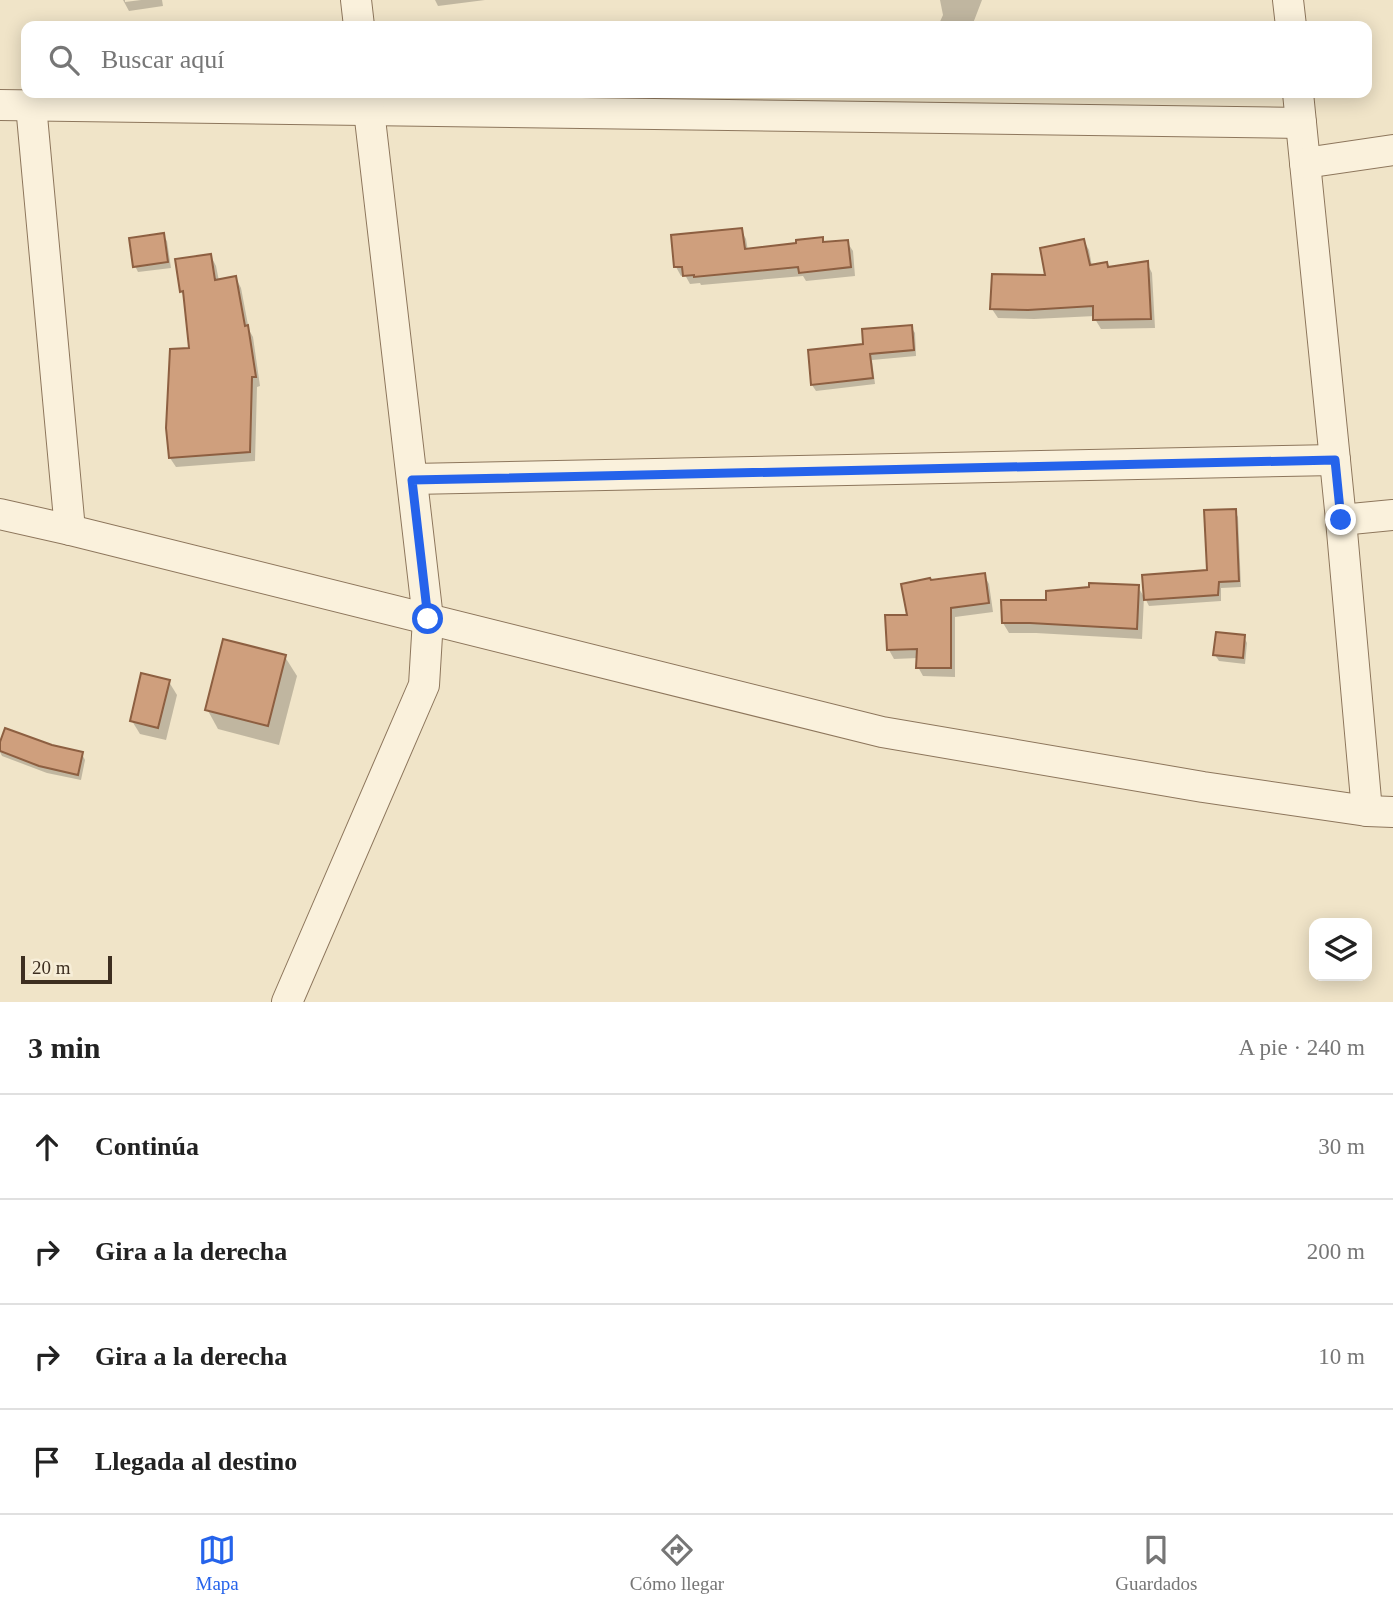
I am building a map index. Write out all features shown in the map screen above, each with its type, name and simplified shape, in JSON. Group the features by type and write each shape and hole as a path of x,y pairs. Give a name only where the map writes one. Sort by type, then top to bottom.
{"street":[{"path":"356,0 358,21"},
{"path":"1288,0 1290,21"},
{"path":"0,514 881,732 1203,787 1380,812 1341,520 1298,98"},
{"path":"0,105 368,102 1301,123"},
{"path":"287,1002 424,685 428,619 368,102"},
{"path":"31,105 70,530"},
{"path":"1305,163 1393,150"},
{"path":"412,480 1335,460"},
{"path":"1341,520 1393,515"}],"building":[{"path":"742,228 745,249 823,237 823,242 848,240 851,267 799,273 798,267 694,277 683,276 682,267 674,267 671,235"},
{"path":"164,233 168,262 133,267 129,238"},
{"path":"1084,239 1090,265 1107,262 1108,267 1148,261 1151,319 1093,320 1093,306 1028,310 990,309 992,274 1045,275 1040,248"},
{"path":"211,254 215,280 236,276 245,326 248,325 256,377 252,377 250,452 169,458 166,428 170,349 189,348 183,291 180,292 175,259"},
{"path":"912,325 914,350 870,354 873,378 811,385 808,350 863,344 862,329"},
{"path":"1236,509 1239,581 1219,582 1218,595 1144,600 1142,575 1207,570 1204,510"},
{"path":"985,573 989,603 951,608 951,668 916,668 917,649 887,650 885,615 907,615 901,584 930,578"},
{"path":"1089,583 1139,585 1137,629 1002,623 1001,600 1046,600 1046,591 1089,587"},
{"path":"1216,632 1245,635 1243,658 1213,655"},
{"path":"223,639 286,655 268,726 205,710"},
{"path":"141,673 170,680 158,728 130,721"},
{"path":"5,728 52,745 83,752 78,775 39,766 0,751"}],"route":[{"path":"428,619 412,480 1335,460 1341,520"}]}
